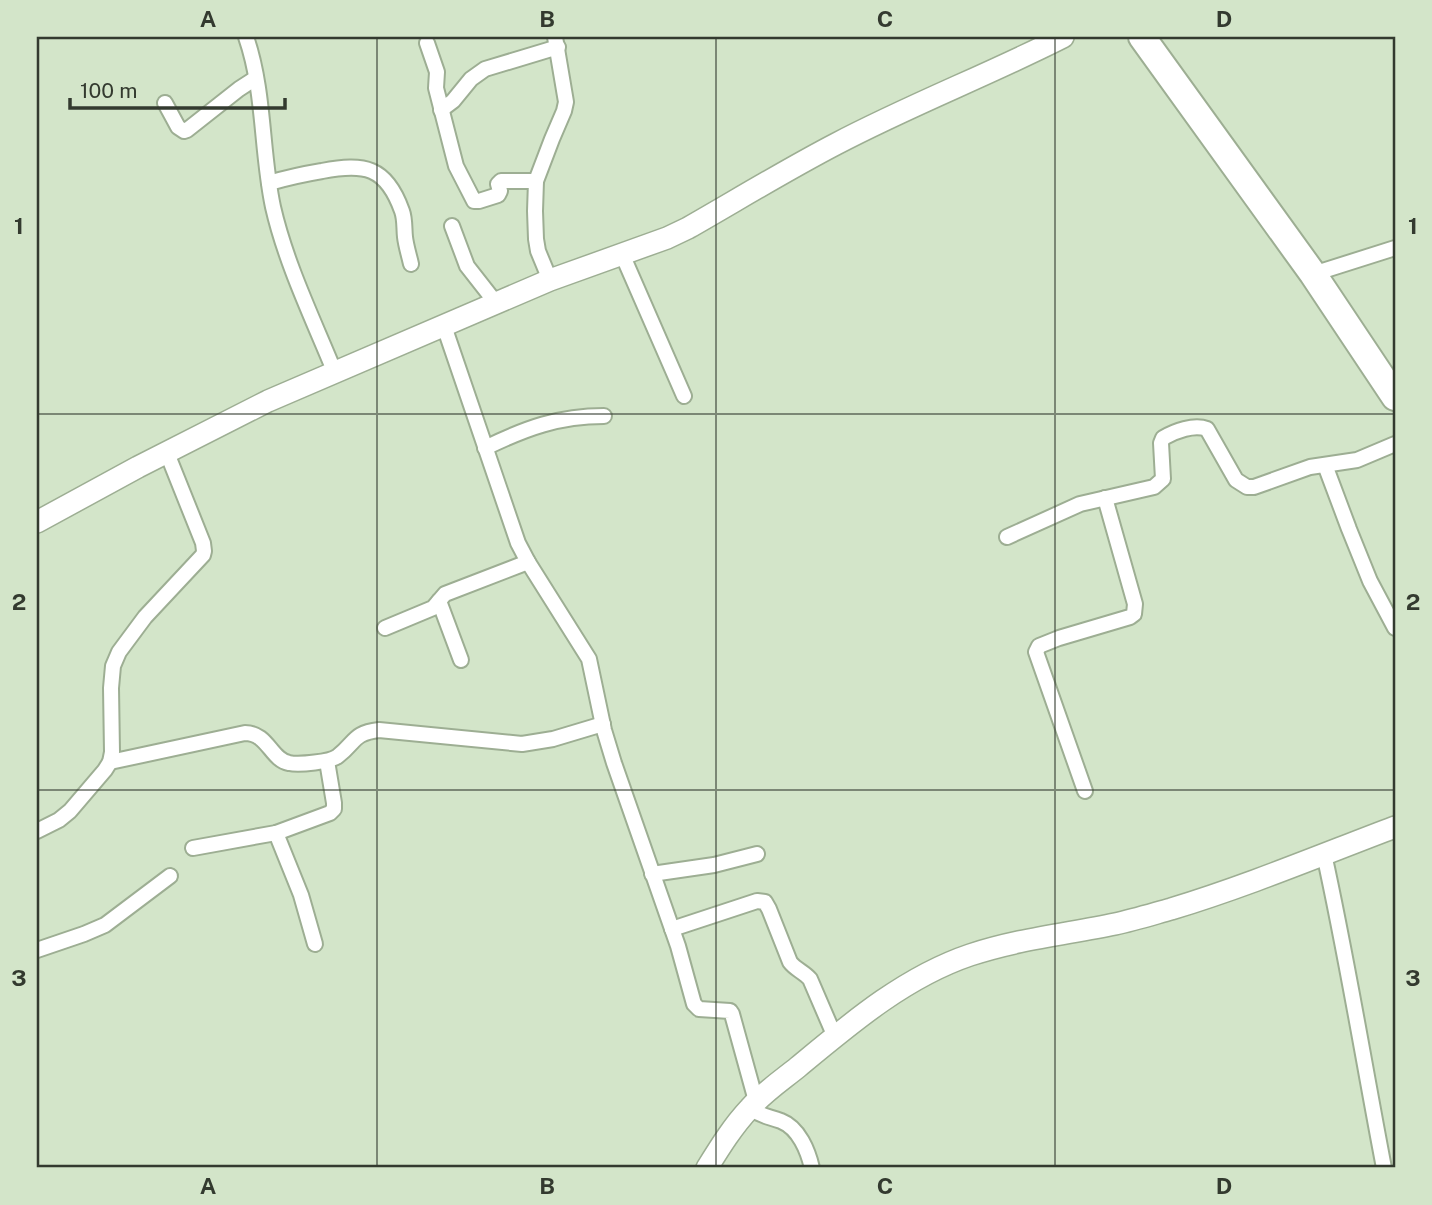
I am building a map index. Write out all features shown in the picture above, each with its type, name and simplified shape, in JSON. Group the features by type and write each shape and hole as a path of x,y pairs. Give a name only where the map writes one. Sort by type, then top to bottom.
{"highway":[{"path":"1142,37 1313,274 1393,391"}],"street":[{"path":"246,37 261,105 269,183 279,229 335,373"},
{"path":"37,522 268,401 550,280 688,228 836,144 1063,37"},
{"path":"441,110 457,97 471,79 485,69 557,42 566,102 536,181 536,239 550,280"},
{"path":"427,43 437,72 436,85 441,110 456,166 474,201 498,195 498,184 501,181 536,181"},
{"path":"165,103 178,127 184,131 256,78"},
{"path":"269,183 291,176 342,167 361,166 371,169 389,185 403,213 406,246 411,264"},
{"path":"452,226 467,266 496,303"},
{"path":"1313,274 1395,248"},
{"path":"622,254 684,396"},
{"path":"444,326 518,543 589,659 603,727 614,764 673,929 696,1007 732,1014 753,1104 761,1116 784,1122 794,1130 810,1157 813,1168"},
{"path":"485,448 550,422 604,416"},
{"path":"1007,537 1080,504 1159,484 1163,479 1163,438 1186,429 1207,429 1236,480 1247,487 1310,467 1357,460 1395,444"},
{"path":"37,831 65,816 98,781 110,762 113,742 111,688 113,666 118,652 145,617 198,561 204,551 167,453"},
{"path":"1325,465 1370,581 1395,628"},
{"path":"1085,790 1036,652 1039,646 1059,638 1134,614 1135,604 1105,498"},
{"path":"385,628 433,608 445,594 528,562"},
{"path":"439,601 461,660"},
{"path":"110,762 245,733 259,736 287,763 327,761 338,757 357,736 370,731 522,744 603,727"},
{"path":"193,848 276,832 330,813 334,809 334,803 327,761"},
{"path":"707,1168 728,1135 753,1104 835,1037 906,985 941,967 970,955 1049,936 1117,924 1172,909 1395,827"},
{"path":"276,832 301,895 315,944"},
{"path":"652,874 714,865 757,854"},
{"path":"1324,854 1352,986 1384,1168"},
{"path":"37,950 104,925 170,876"},
{"path":"673,929 757,901 765,902 790,962 810,979 835,1037"}]}
